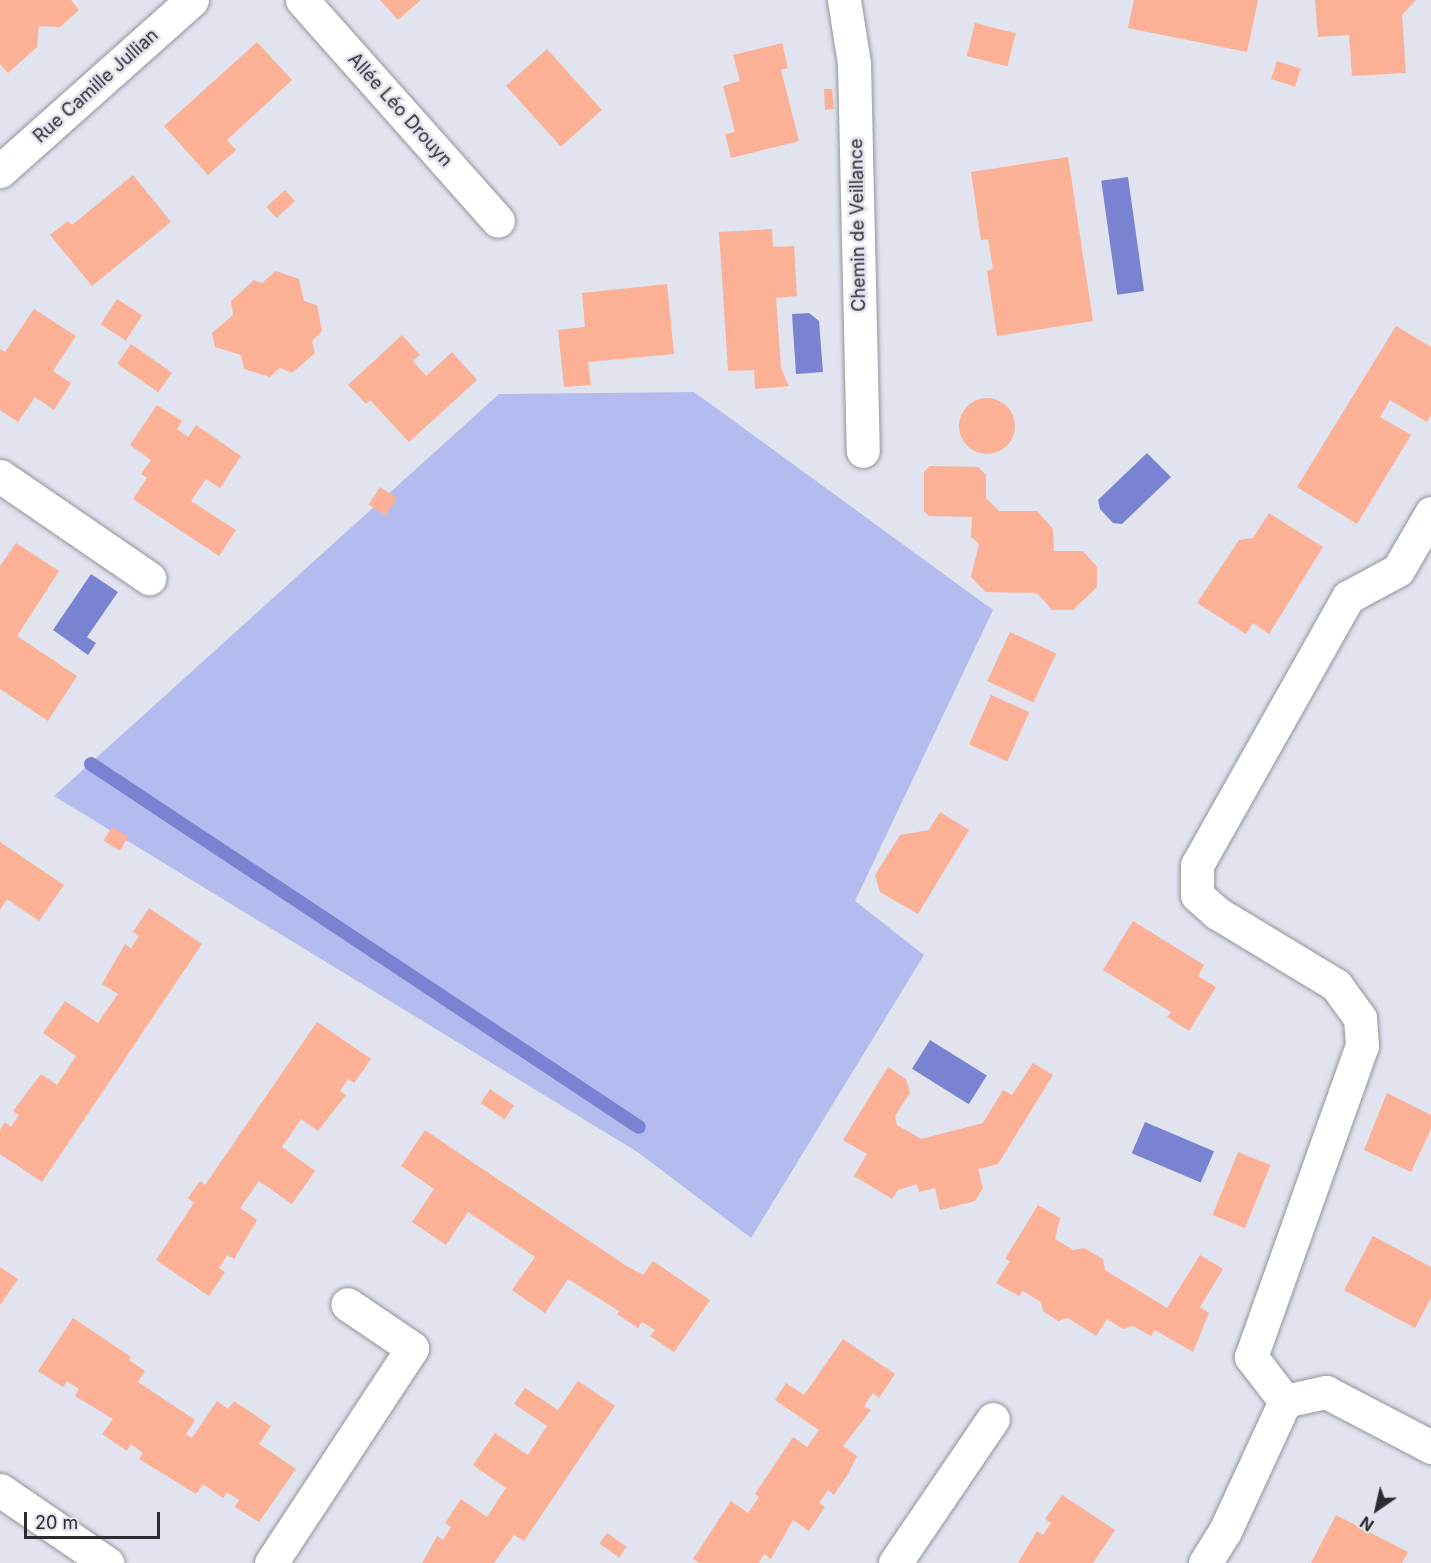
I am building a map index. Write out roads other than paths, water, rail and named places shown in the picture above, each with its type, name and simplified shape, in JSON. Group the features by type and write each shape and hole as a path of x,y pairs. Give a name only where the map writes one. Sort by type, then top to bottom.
{"street":[{"name":"Rue Camille Jullian","path":"0,171 192,0"},
{"name":"Allée Léo Drouyn","path":"302,0 498,221"},
{"name":"Chemin de Veillance","path":"844,0 854,63 863,451"},
{"path":"0,476 149,578"},
{"path":"1285,1401 1251,1357 1362,1046 1360,1018 1336,985 1217,912 1197,895 1197,865 1348,597 1398,570 1431,513"},
{"path":"272,1563 412,1348 347,1304"},
{"path":"1285,1401 1326,1392 1431,1447"},
{"path":"1205,1563 1225,1531 1285,1401"},
{"path":"895,1563 993,1419"},
{"path":"0,1490 107,1563"}],"waterway":[{"path":"91,764 639,1127"}]}
